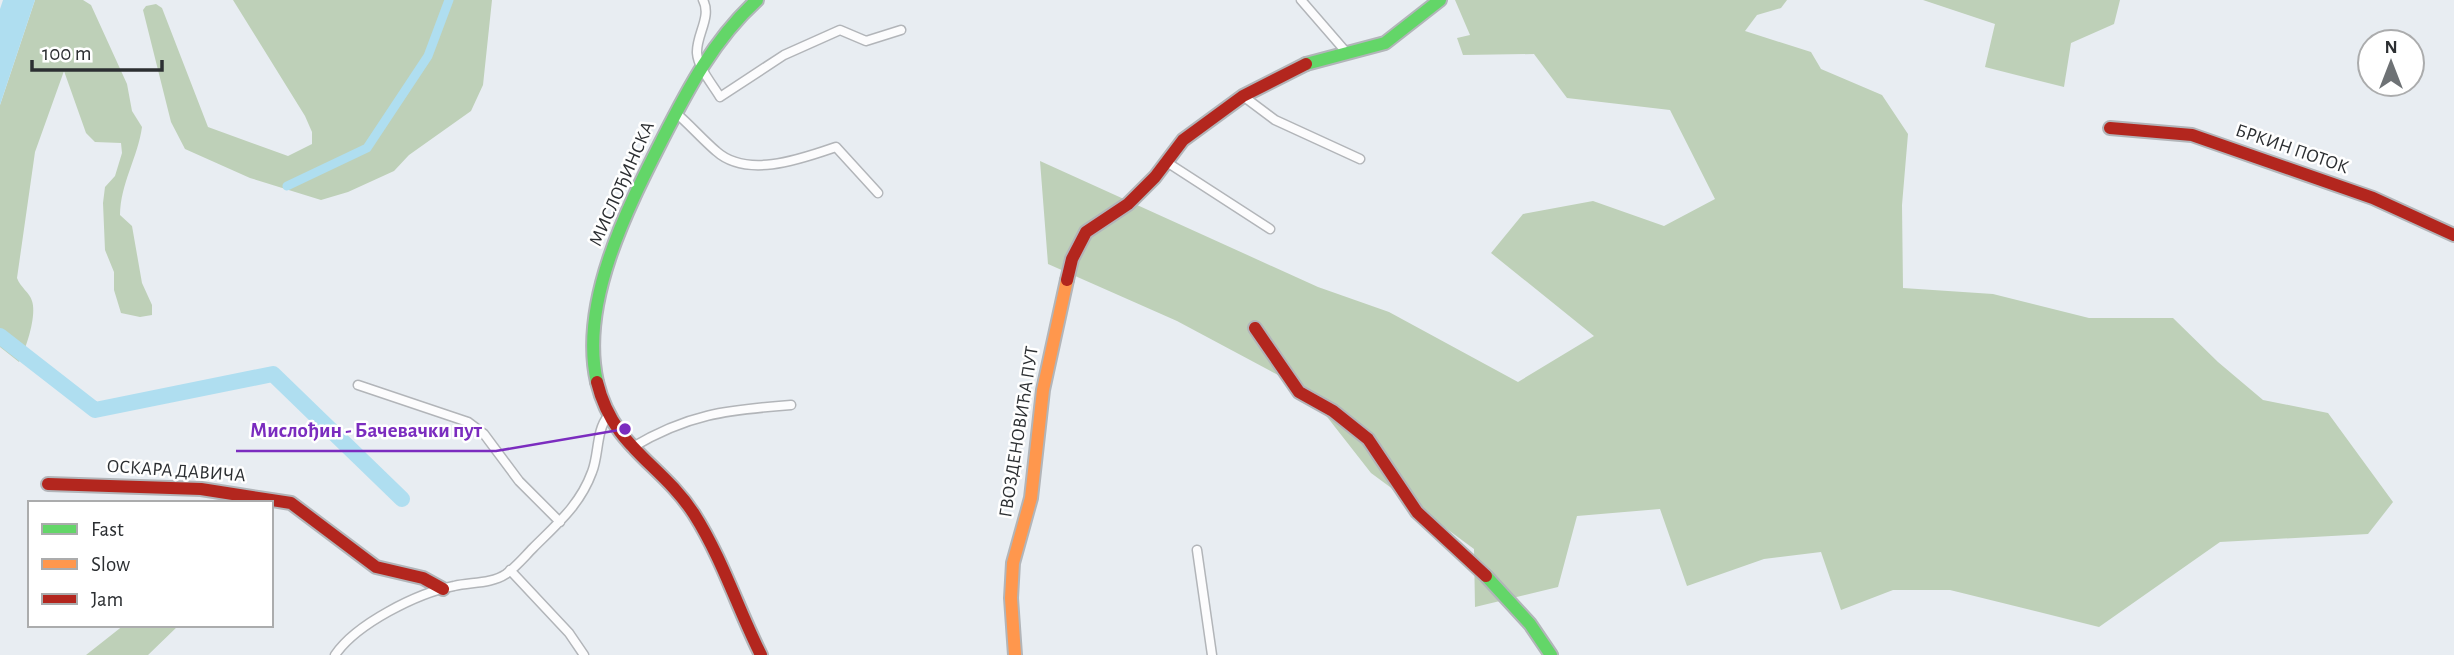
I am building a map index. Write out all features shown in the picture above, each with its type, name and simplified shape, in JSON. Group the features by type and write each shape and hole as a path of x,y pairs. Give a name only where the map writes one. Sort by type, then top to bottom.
{"street":[{"path":"704,0 707,8 697,54 720,97 784,55 839,30 866,41 901,30"},
{"name":"МИСЛОЂИНСКА","path":"757,0 729,26 702,67 676,113 617,234 598,310 595,375 608,416 631,448 682,498 695,516 714,551 761,655"},
{"path":"1301,0 1347,53"},
{"name":"ГВОЗДЕНОВИЋА ПУТ","path":"1015,655 1011,598 1013,563 1031,498 1042,390 1072,259 1086,232 1128,204 1155,177 1183,141 1243,96 1299,66 1375,47 1394,38 1440,0"},
{"path":"1243,96 1275,120 1360,159"},
{"path":"676,113 716,152 742,166 800,159 836,147 878,193"},
{"name":"БРКИН ПОТОК","path":"2110,128 2126,127 2192,135 2373,198 2454,235"},
{"path":"1165,161 1270,229"},
{"path":"1255,328 1299,392 1333,411 1368,439 1418,512 1500,590 1530,624 1551,655"},
{"path":"358,385 468,422 490,442 519,481 560,522"},
{"path":"631,448 694,418 730,410 790,405"},
{"path":"335,655 360,630 397,609 443,589 496,579 510,570 579,500 588,484 601,429 608,416"},
{"name":"ОСКАРА ДАВИЧА","path":"48,484 201,489 291,503 376,567 422,578 443,589"},
{"path":"1197,550 1212,655"},
{"path":"510,570 569,633 584,655"}],"green space":[{"path":"35,0 83,0 91,5 127,84 132,111 142,127 123,192 120,215 132,226 142,283 152,305 152,315 140,317 121,313 114,290 114,272 105,250 105,187 115,176 122,153 121,143 95,142 86,133 64,71 35,152 17,278 31,298 33,315 28,341 19,362 0,347 0,105"},
{"path":"233,0 492,0 483,85 471,111 409,155 394,171 348,192 321,200 250,178 185,149 171,122 143,10 146,6 156,4 162,8 208,127 288,156 312,144 312,132 305,116"},
{"path":"1455,0 1787,0 1781,8 1757,15 1745,31 1811,52 1821,69 1882,95 1908,134 1902,205 1903,288 1993,294 2089,318 2173,318 2218,362 2263,400 2328,413 2393,502 2368,534 2220,542 2099,627 1950,590 1893,590 1841,610 1821,552 1764,559 1687,586 1660,509 1577,516 1558,587 1475,607 1474,549 1371,473 1306,390 1177,321 1048,264 1040,161 1318,287 1389,312 1518,382 1594,336 1491,253 1523,214 1593,201 1664,226 1715,199 1670,110 1567,98 1534,54 1463,55 1457,38 1470,35"},
{"path":"1923,0 2120,0 2114,24 2071,43 2064,87 1985,67 1995,24"},
{"path":"121,627 177,627 148,655 86,655"}],"water":[{"path":"3,0 35,0 0,105 0,9"}],"waterway":[{"path":"287,186 367,148 428,56 449,0"},
{"path":"0,336 95,410 273,374 402,499"}],"traffic: fast":[{"path":"597,382 593,352 595,321 600,289 621,226 648,167 692,84 728,31 757,0"},
{"path":"1306,64 1385,43 1440,0"},
{"path":"1486,576 1530,624 1551,655"}],"traffic: slow":[{"path":"1015,655 1011,598 1013,563 1031,498 1043,390 1067,280"}],"traffic: jam":[{"path":"1067,280 1072,259 1086,232 1128,204 1155,177 1183,140 1243,96 1306,64"},
{"path":"2110,128 2192,135 2373,198 2454,235"},
{"path":"1255,328 1299,392 1333,411 1368,439 1417,512 1486,576"},
{"path":"597,382 604,405 614,423 639,454 681,496 694,514 713,548 761,655"},
{"path":"48,484 201,489 291,503 376,567 423,578 443,589"}],"place":[{"name":"Мислођин - Бачевачки пут","path":"625,429"}]}
